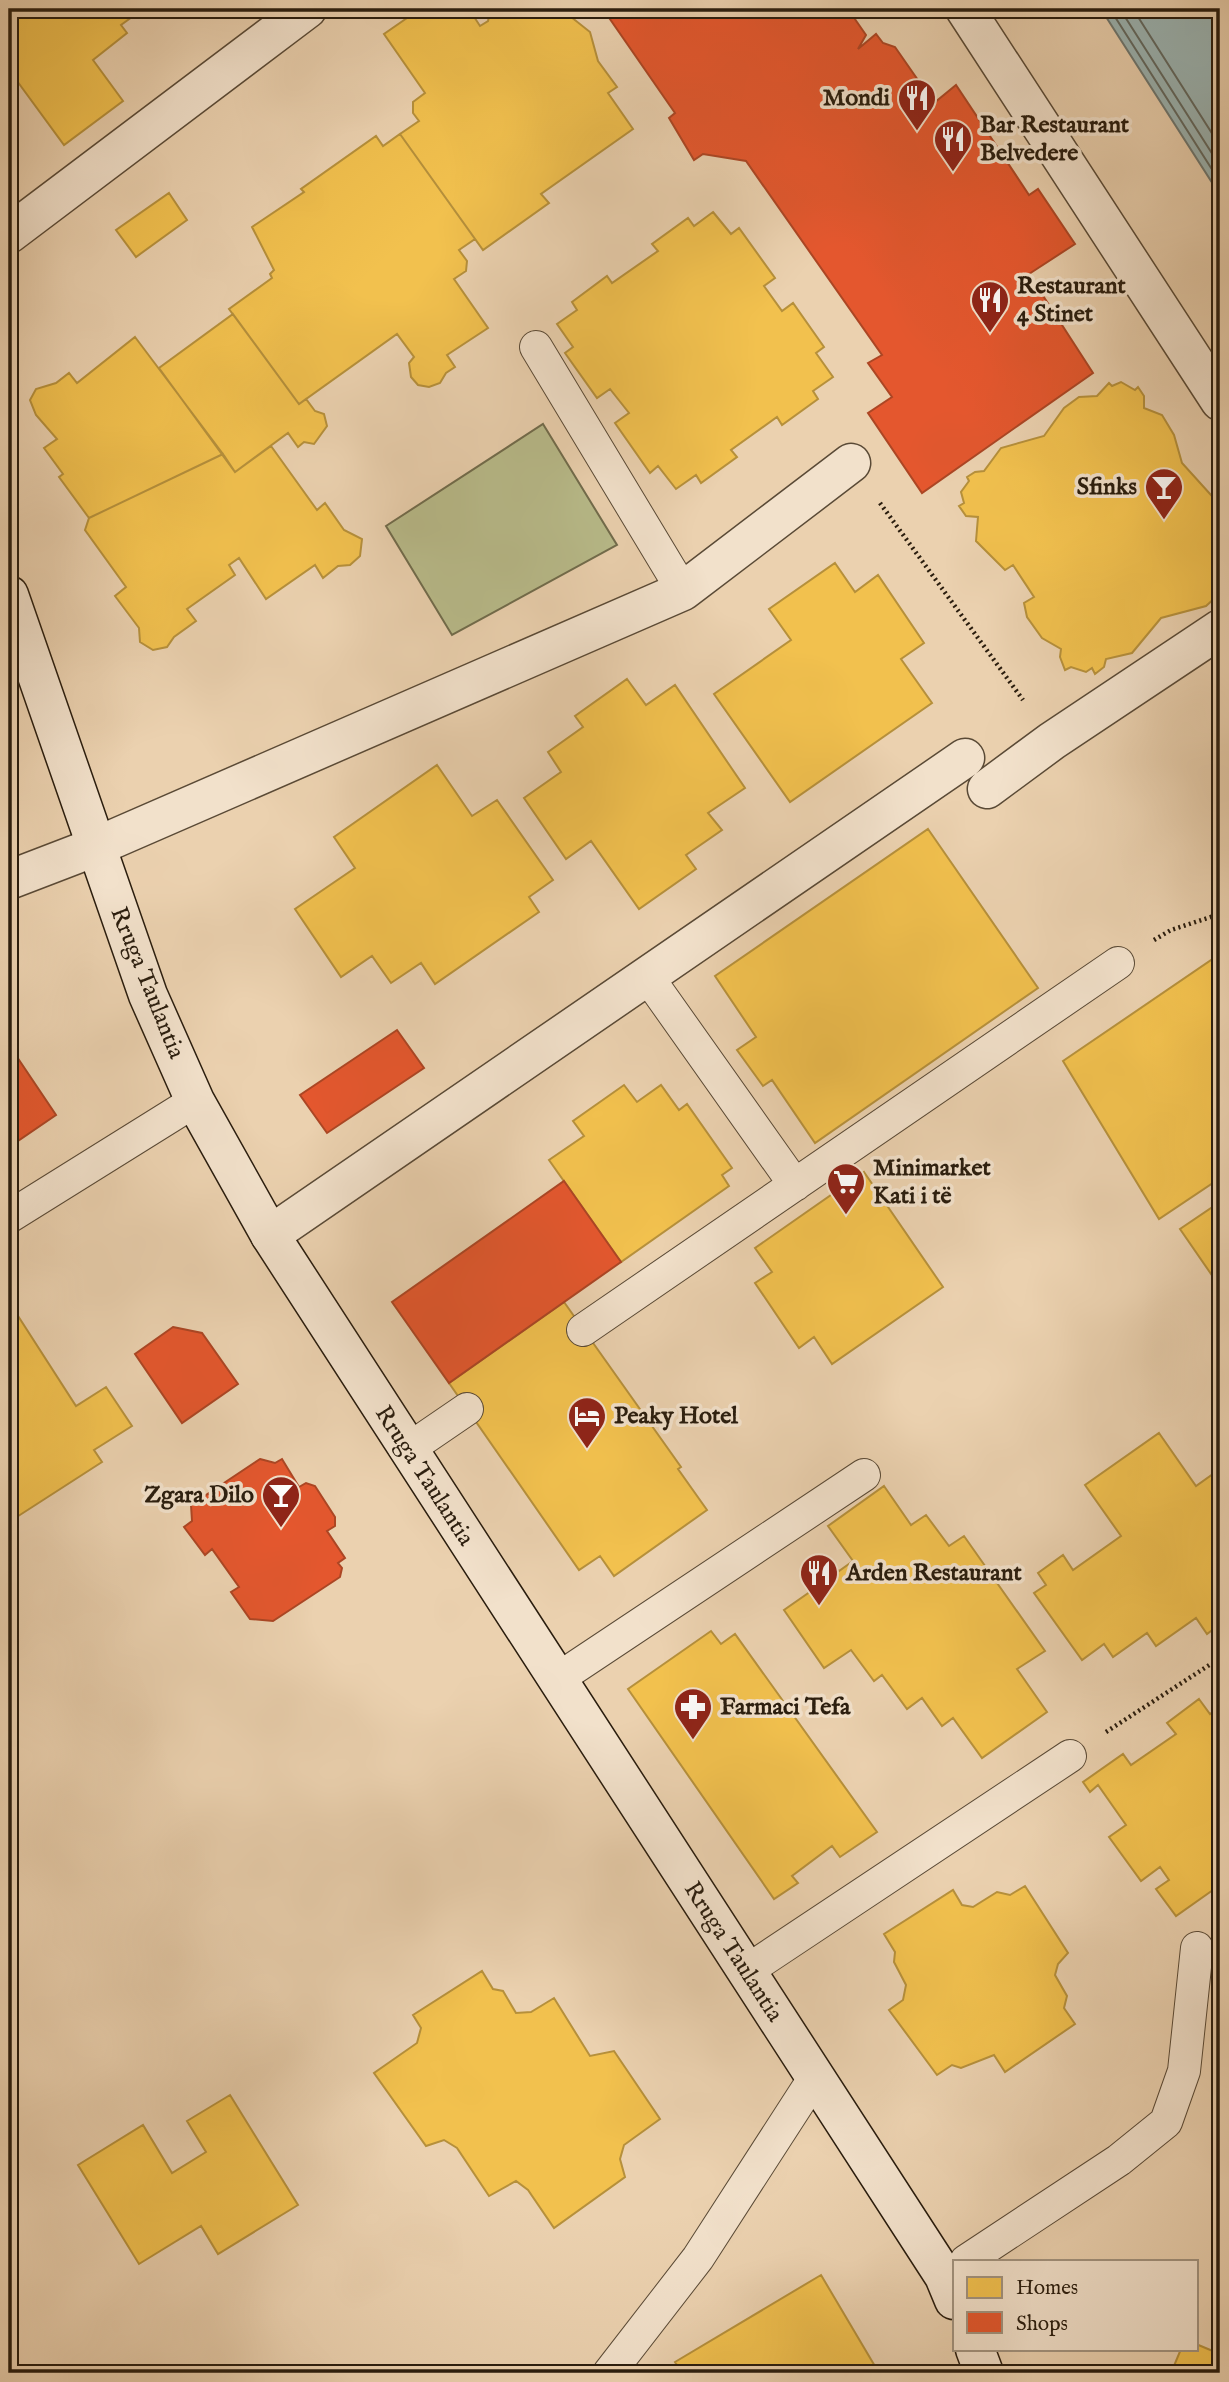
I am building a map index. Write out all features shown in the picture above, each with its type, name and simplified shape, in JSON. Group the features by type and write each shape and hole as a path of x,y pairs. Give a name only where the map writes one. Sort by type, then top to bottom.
{"street":[{"path":"9,234 307,9"},
{"path":"965,9 1220,401"},
{"path":"9,880 95,847 683,591 851,463"},
{"name":"Rruga Taulantia","path":"9,595 148,995 195,1101 270,1235 745,1972 953,2274"},
{"path":"987,789 1052,741 1220,629"},
{"path":"270,1235 965,758"},
{"path":"975,2350 984,2373"}],"lane":[{"path":"536,348 683,591"},
{"path":"583,1330 1118,963"},
{"path":"647,976 795,1185"},
{"path":"9,1217 195,1101"},
{"path":"407,1450 467,1409"},
{"path":"556,1680 864,1475"},
{"path":"745,1972 1070,1756"},
{"path":"979,2260 1119,2160 1166,2122 1184,2071 1197,1948"},
{"path":"609,2373 698,2259 815,2077"}],"path":[{"path":"851,463 1052,741"},
{"path":"1118,963 1171,930 1220,914"},
{"path":"1070,1756 1220,1658"}],"green space":[{"path":"543,424 617,545 452,635 386,526"}],"water":[{"path":"1101,9 1220,9 1220,195"}],"building: Homes":[{"path":"9,9 143,9 121,25 127,33 93,60 123,101 64,145 9,70"},
{"path":"420,9 469,9 480,26 488,21 490,12 498,13 504,9 561,9 590,32 598,61 617,87 608,93 633,129 541,194 549,203 483,250 400,134 419,121 413,113 413,102 425,93 384,34"},
{"path":"400,134 475,239 459,250 467,261 466,271 454,279 488,328 447,355 455,367 446,373 440,383 429,387 418,385 411,377 409,363 414,357 397,334 299,404 229,309 272,278 270,274 274,270 252,227 304,192 301,189 376,136 383,146"},
{"path":"169,193 187,220 136,257 116,230"},
{"path":"713,212 731,234 739,228 775,278 764,286 782,311 793,303 824,347 816,353 833,377 813,391 818,399 782,425 777,417 731,450 737,457 701,483 696,475 676,489 658,466 650,473 615,423 629,413 610,389 597,398 565,353 573,347 557,324 577,310 572,302 607,276 612,283 658,251 652,244 688,218 694,226"},
{"path":"233,314 299,404 306,399 315,411 324,414 327,426 314,444 304,442 298,447 288,433 235,472 159,368"},
{"path":"135,337 223,454 89,518 59,477 63,474 44,448 57,439 36,415 30,400 36,389 56,383 69,373 77,383"},
{"path":"1121,382 1135,390 1138,387 1144,396 1144,408 1162,415 1174,435 1182,463 1220,505 1218,595 1206,606 1161,618 1132,653 1106,659 1104,667 1095,674 1092,668 1086,672 1071,667 1065,670 1060,657 1061,649 1042,638 1027,617 1024,603 1034,597 1013,565 1005,570 976,541 978,517 966,516 959,506 964,503 961,492 969,481 967,477 984,471 1001,448 1044,436 1064,408 1079,397 1097,396 1109,383 1112,386"},
{"path":"271,446 317,510 325,503 344,530 362,539 360,556 350,565 338,566 323,578 315,565 266,599 239,558 229,565 235,575 187,609 196,621 174,637 167,647 153,650 140,642 139,628 115,596 126,587 85,530 89,518 223,454 235,472"},
{"path":"835,563 855,592 878,575 924,643 901,659 932,703 790,802 714,694 791,640 769,609"},
{"path":"627,679 646,705 675,685 745,788 708,813 722,830 686,855 696,869 639,909 591,841 566,859 524,798 561,772 548,752 583,727 575,716"},
{"path":"437,765 472,816 497,800 553,880 529,897 539,912 435,984 421,963 391,983 372,956 341,977 295,909 355,868 334,837"},
{"path":"928,829 1038,988 815,1143 772,1080 763,1086 737,1050 756,1037 715,976"},
{"path":"1220,954 1220,1194 1213,1183 1159,1219 1063,1061"},
{"path":"624,1085 637,1102 661,1085 679,1110 687,1104 732,1168 722,1175 729,1186 621,1262 549,1160 584,1136 573,1121"},
{"path":"864,1172 943,1287 832,1364 814,1337 799,1348 755,1283 772,1272 755,1248"},
{"path":"1220,1202 1220,1287 1180,1229"},
{"path":"564,1302 681,1467 678,1469 707,1510 614,1576 600,1556 579,1570 449,1383"},
{"path":"11,1305 76,1406 106,1387 132,1426 94,1450 102,1462 9,1522"},
{"path":"1159,1433 1196,1486 1220,1469 1220,1624 1207,1634 1196,1618 1156,1646 1147,1633 1113,1657 1104,1644 1082,1660 1034,1593 1046,1585 1038,1573 1063,1555 1073,1570 1121,1536 1085,1485"},
{"path":"884,1486 911,1525 926,1515 949,1546 964,1536 1045,1651 1017,1669 1047,1712 982,1758 953,1718 942,1726 922,1698 907,1709 882,1675 874,1681 851,1650 824,1668 784,1610 814,1589 813,1574 828,1565 839,1571 853,1561 828,1526"},
{"path":"711,1631 721,1644 735,1634 877,1832 840,1857 832,1846 792,1876 798,1883 774,1899 628,1689"},
{"path":"1199,1699 1210,1714 1220,1707 1220,1885 1176,1916 1156,1889 1169,1880 1160,1867 1141,1881 1109,1837 1126,1825 1098,1785 1090,1792 1083,1782 1123,1754 1131,1765 1176,1734 1167,1723"},
{"path":"1025,1886 1068,1953 1058,1964 1055,1975 1067,1996 1064,2008 1075,2024 1005,2072 994,2055 961,2068 952,2065 937,2075 889,2010 903,2000 906,1985 894,1962 895,1952 884,1934 953,1890 962,1905 973,1907 997,1892 1010,1895"},
{"path":"482,1971 493,1989 503,1991 516,2013 531,2012 554,1998 590,2056 614,2051 660,2119 624,2145 620,2159 625,2177 554,2228 528,2190 516,2181 489,2196 457,2148 444,2140 426,2146 374,2073 417,2043 421,2028 413,2015"},
{"path":"230,2095 298,2205 218,2254 201,2226 139,2264 78,2165 143,2125 172,2173 206,2152 187,2121"},
{"path":"821,2275 879,2373 682,2373 675,2362"},
{"path":"1198,2345 1220,2354 1220,2373 1171,2373 1181,2350 1198,2350"}],"building: Shops":[{"path":"603,9 828,9 832,13 843,9 850,12 866,35 858,49 876,34 883,43 895,47 934,103 956,85 1029,195 1038,189 1075,244 1029,274 1093,373 922,493 868,413 892,397 868,363 882,355 746,161 703,154 694,160 669,118 675,113"},
{"path":"397,1030 424,1068 327,1133 300,1095"},
{"path":"9,1045 56,1115 9,1147"},
{"path":"564,1181 621,1262 449,1383 392,1302"},
{"path":"173,1327 202,1333 238,1384 182,1423 135,1354"},
{"path":"260,1459 275,1463 282,1459 299,1487 306,1483 315,1486 335,1517 335,1526 327,1531 345,1558 338,1563 342,1568 340,1577 273,1621 250,1619 231,1592 239,1587 212,1549 205,1555 184,1527 192,1521 191,1505"}],"place":[{"name":"Mondi","path":"917,132"},
{"name":"Bar Restaurant Belvedere","path":"953,173"},
{"name":"Restaurant 4 Stinet","path":"990,334"},
{"name":"Sfinks","path":"1164,521"},
{"name":"Minimarket Kati i të","path":"846,1216"},
{"name":"Peaky Hotel","path":"587,1450"},
{"name":"Zgara Dilo","path":"281,1529"},
{"name":"Arden Restaurant","path":"819,1607"},
{"name":"Farmaci Tefa","path":"693,1741"}]}
